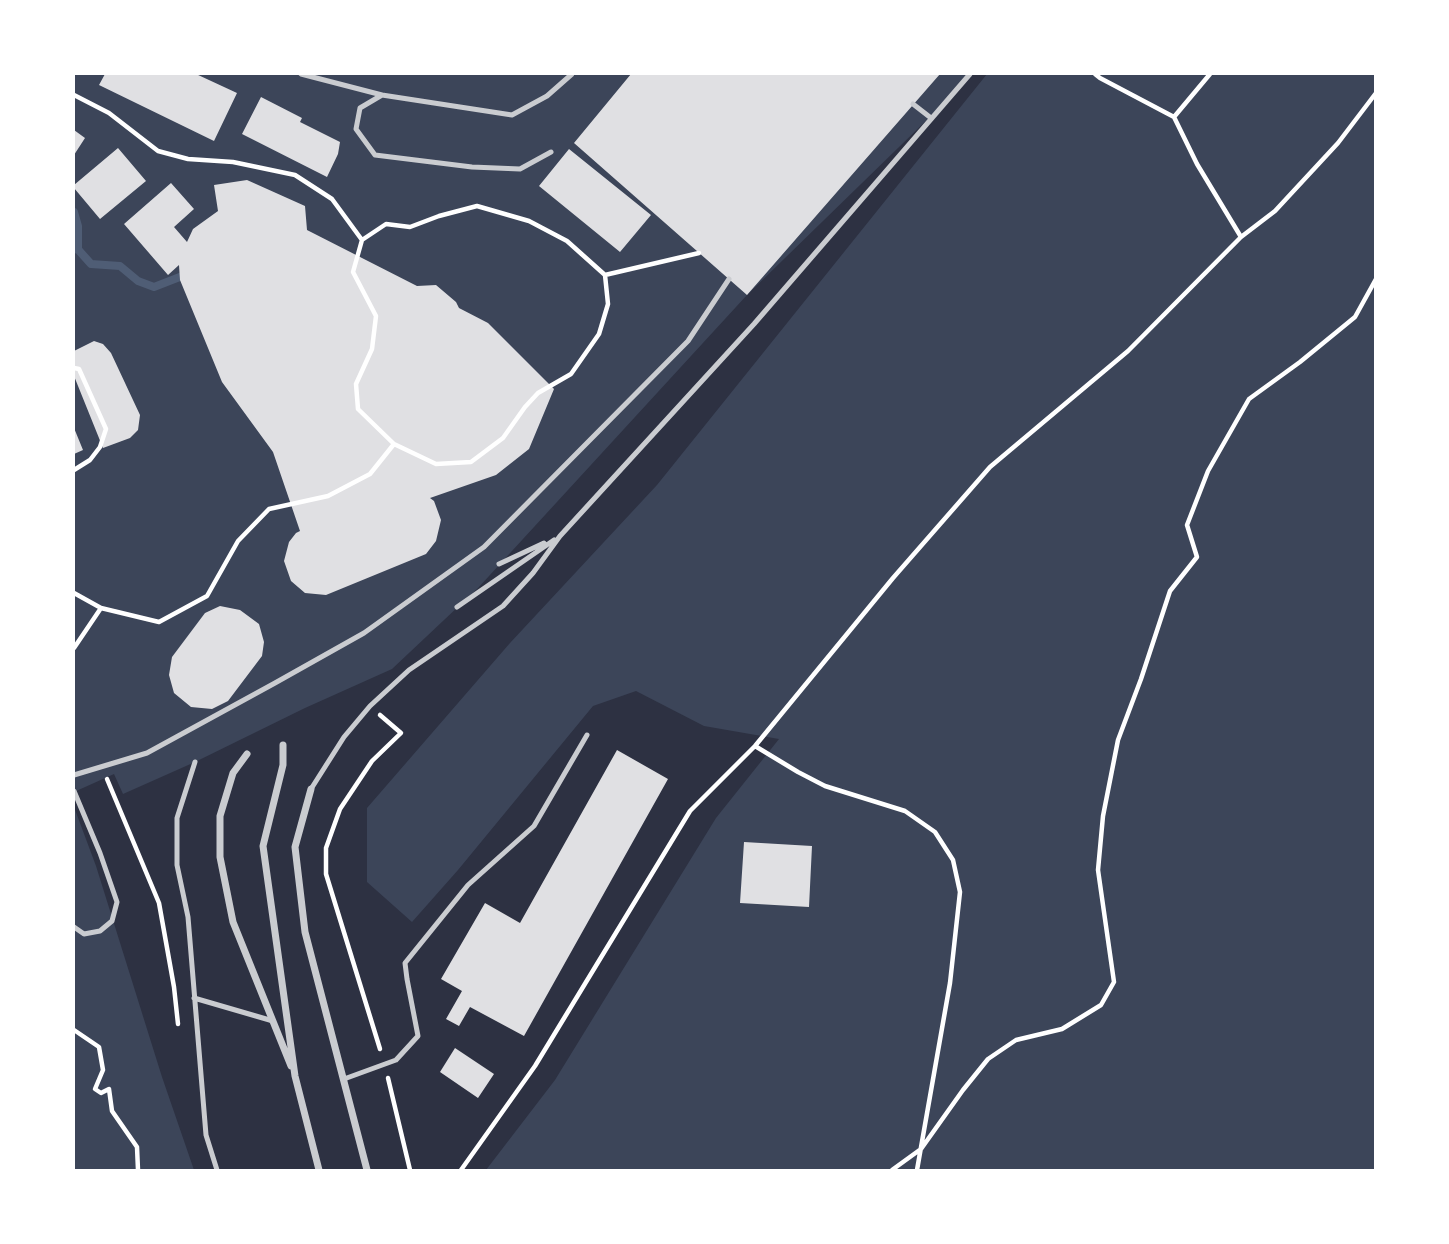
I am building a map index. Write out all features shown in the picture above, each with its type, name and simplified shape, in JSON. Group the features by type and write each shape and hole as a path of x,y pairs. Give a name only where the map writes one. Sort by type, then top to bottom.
{"street":[{"path":"283,745 283,765 262,846 295,1076 319,1171"},
{"path":"247,754 233,773 220,816 220,857 233,922 295,1076"},
{"path":"311,789 295,847 305,932 367,1171"}],"lane":[{"path":"301,74 383,95 512,115 547,96 572,74"},
{"path":"311,789 344,737 370,706 409,670 503,606 560,536 754,324 970,74"},
{"path":"383,95 360,108 356,130 374,155 472,167 520,169 551,152"},
{"path":"913,104 931,118"},
{"path":"74,775 147,753 275,683 363,632 484,547 688,341 729,279"},
{"path":"499,564 560,536"},
{"path":"457,607 560,536"},
{"path":"344,1079 396,1060 418,1035 405,963 468,885 534,826 587,735"},
{"path":"195,762 177,818 177,865 188,917 206,1135 217,1171"},
{"path":"74,791 117,902 112,921 100,931 84,934 74,927"},
{"path":"194,998 273,1021"}],"path":[{"path":"1095,74 1174,117 1196,164 1241,237"},
{"path":"1174,117 1210,74"},
{"path":"461,1171 535,1066 690,811 755,746 893,578 990,467 1128,351 1241,237 1275,211 1338,143 1376,93"},
{"path":"74,95 109,113 158,151 187,159 233,162 295,175 332,199 362,240"},
{"path":"477,206 529,221 567,241 605,275 608,304 599,334 571,374 538,393 503,438 471,462 436,464 394,444 358,409 356,384 372,349 376,316 353,272 362,240 386,224 410,228 439,216 477,206"},
{"path":"605,275 699,253"},
{"path":"892,1171 920,1149 988,1059 1016,1040 1062,1029 1101,1005 1114,982 1098,870 1102,816 1118,740 1170,591 1197,557 1187,525 1191,514 1208,471 1249,399 1355,317 1376,279"},
{"path":"74,368 79,369 106,429 100,447 90,460 74,470"},
{"path":"74,593 101,608 159,622 207,596 238,541 269,509 328,496 370,474 394,444"},
{"path":"74,648 101,608"},
{"path":"370,706 401,733 372,761 340,809 326,848 326,874 385,1064 410,1171"},
{"path":"755,746 825,786 905,811 935,832 953,860 960,892 950,983 917,1171"},
{"path":"106,778 159,903 178,1026"},
{"path":"74,1030 99,1047 103,1070 95,1089 101,1093 109,1089 112,1111 137,1147 138,1171"}],"shaded area":[{"path":"74,74 974,74 747,295 478,588 392,669 123,794 114,774 74,792"},
{"path":"987,74 1375,74 1375,1170 486,1170 555,1080 716,818 779,739 704,726 636,691 593,706 412,922 367,882 367,808 510,643 657,485"},
{"path":"74,807 96,866 194,1170 74,1170"}],"building":[{"path":"105,74 196,74 237,93 214,141 99,85"},
{"path":"631,74 940,74 747,295 574,143"},
{"path":"261,97 302,118 300,122 340,142 338,154 327,177 242,134"},
{"path":"74,130 85,138 74,155"},
{"path":"118,148 146,181 100,219 74,185"},
{"path":"569,149 651,215 620,252 539,186"},
{"path":"247,180 305,206 307,230 417,286 436,285 456,302 459,308 488,323 554,389 529,449 496,475 430,498 434,501 441,520 436,541 426,554 326,595 305,593 291,581 284,561 289,542 300,531 273,452 222,382 180,280 179,265 168,275 124,224 171,183 194,209 174,227 187,242 193,229 218,211 214,185"},
{"path":"94,341 103,344 111,353 140,415 138,430 130,438 103,448 74,376 74,351"},
{"path":"74,428 83,450 74,454"},
{"path":"220,606 240,610 259,624 264,642 262,656 228,701 212,709 191,707 174,693 169,675 172,657 205,613"},
{"path":"617,750 668,779 524,1036 470,1007 459,1026 446,1019 462,991 441,979 485,903 520,923"},
{"path":"744,842 812,846 809,907 740,903"},
{"path":"455,1048 494,1074 478,1098 440,1072"}],"waterway":[{"path":"74,212 78,226 78,250"},
{"path":"74,245 91,264 120,266 138,281 154,287 190,273"}]}
